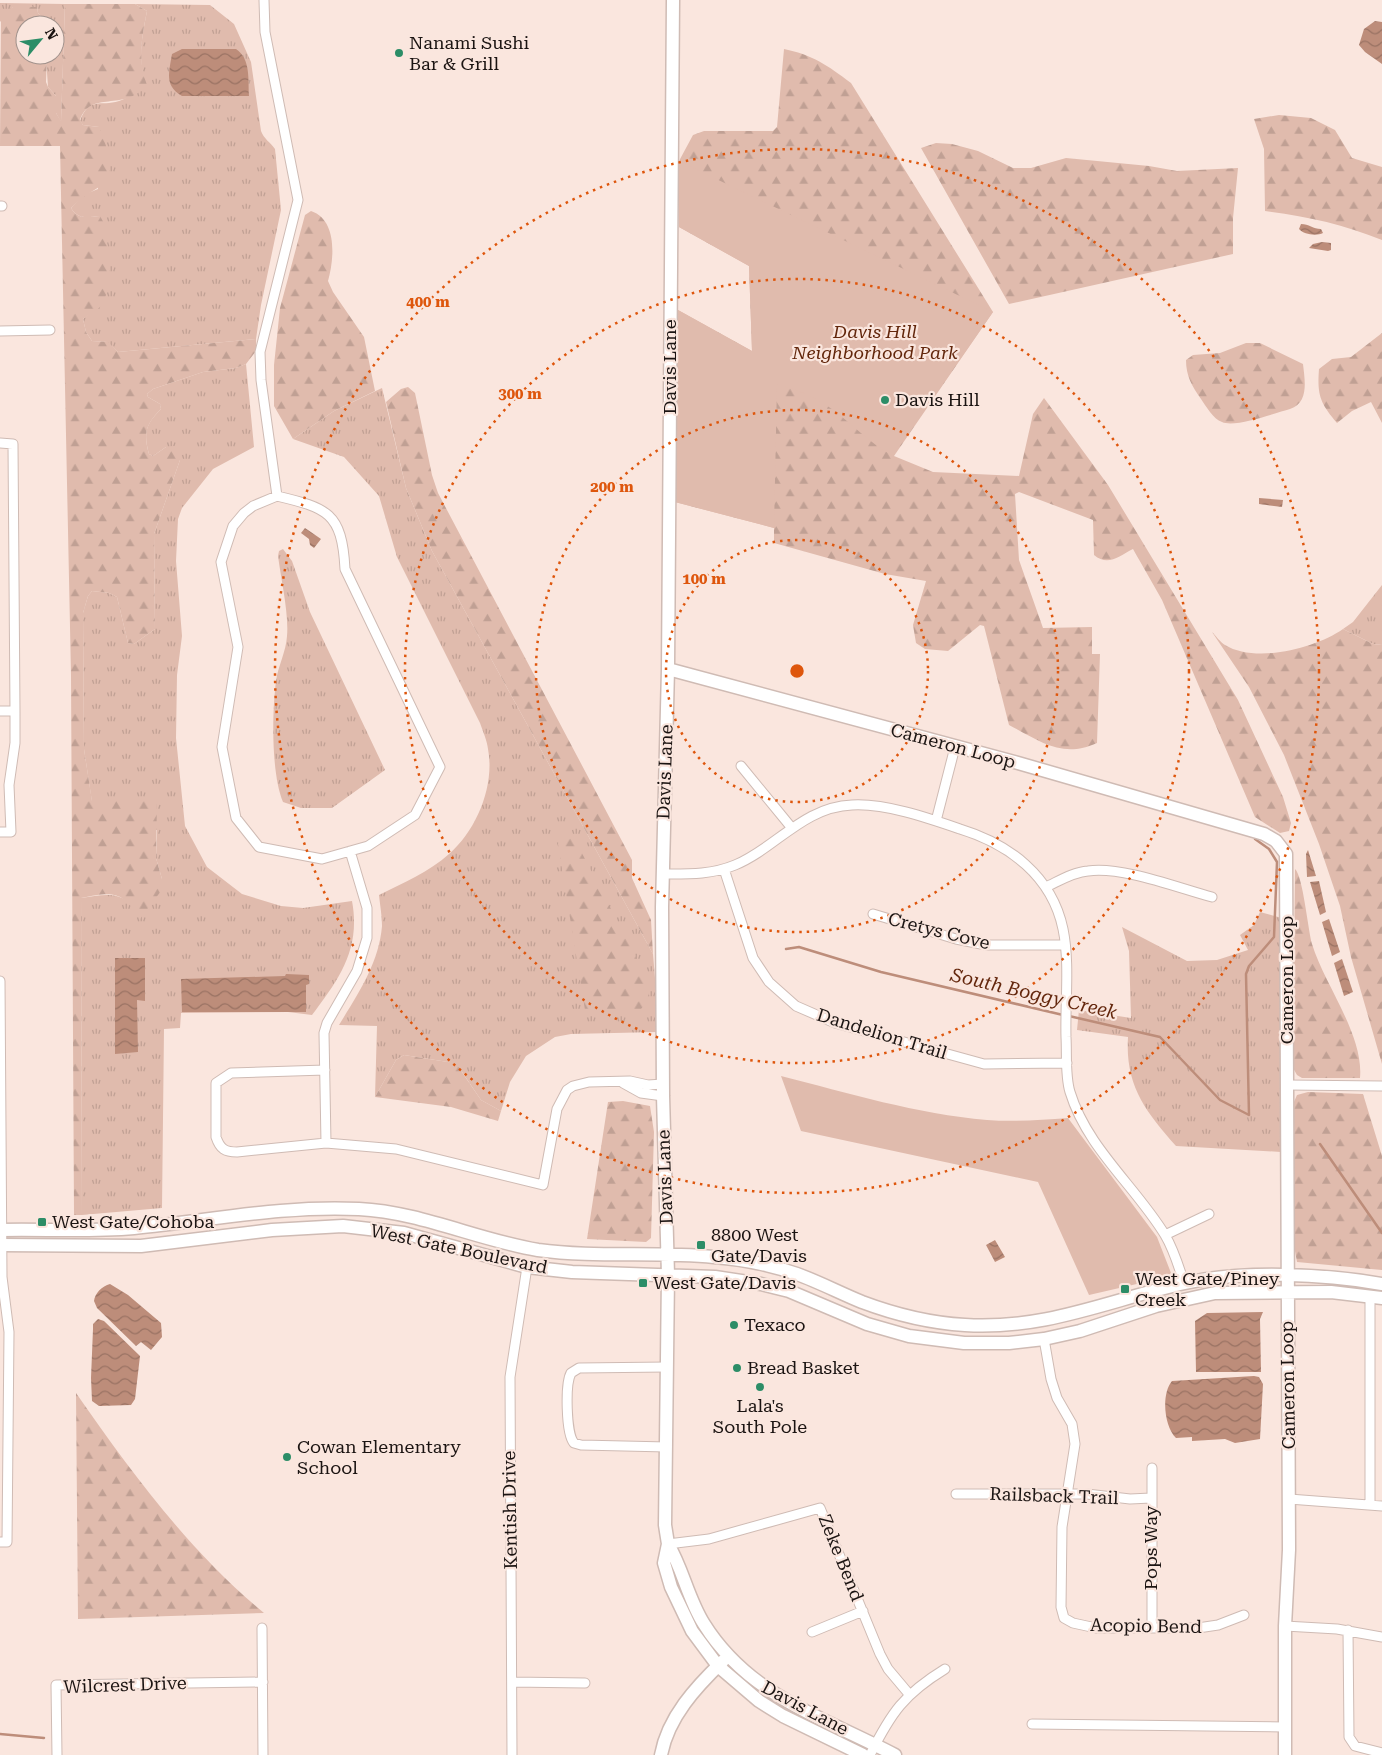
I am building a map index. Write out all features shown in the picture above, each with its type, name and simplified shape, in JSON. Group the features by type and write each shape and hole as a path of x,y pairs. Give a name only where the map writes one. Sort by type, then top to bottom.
{"street":[{"path":"264,0 265,32 298,200 260,352 261,380 277,496"},
{"name":"Davis Lane","path":"673,0 668,669 662,874 663,1090 668,1275 665,1525 668,1544 677,1560 693,1606 728,1656 747,1675 790,1704 872,1750 895,1755"},
{"path":"0,331 50,330"},
{"path":"0,444 13,444 15,711 15,743 9,784 11,832 0,832"},
{"path":"277,496 316,506 332,518 344,550 346,569 440,767 415,814 368,846 322,859 259,847 236,818 222,747 238,647 220,562 233,526 238,520 253,506 277,496"},
{"name":"Cameron Loop","path":"668,669 1018,763 1264,834 1276,841 1286,854 1289,1499 1285,1626 1285,1755"},
{"path":"0,711 15,711"},
{"path":"936,821 955,747"},
{"path":"741,766 791,827"},
{"path":"662,874 702,874 724,869 760,852 791,827 829,808 868,804 936,821 995,842 1021,859 1046,888 1058,912 1065,945 1069,1091 1086,1129 1165,1234 1184,1283"},
{"path":"326,1143 325,1028 357,971 367,938 367,908 350,851"},
{"name":"Dandelion Trail","path":"724,869 753,958 769,982 796,1006 835,1023 984,1064 1067,1063"},
{"path":"1046,888 1071,875 1100,870 1127,874 1212,896"},
{"name":"Cretys Cove","path":"873,914 956,939 986,945 1065,945"},
{"path":"0,981 1,1246 2,1277 9,1318 4,1430 3,1542"},
{"path":"326,1070 231,1073 224,1075 216,1083 216,1128 219,1146 228,1152 326,1143 396,1149 543,1185 552,1129 563,1094 573,1086 580,1084 623,1083 640,1093 663,1090"},
{"path":"1286,1085 1382,1086"},
{"path":"272,1230 273,1224 279,1220 346,1210"},
{"name":"West Gate Boulevard","path":"1,1230 111,1230 260,1213 346,1210 391,1214 541,1250 715,1256 754,1263 797,1274 862,1302 895,1313 966,1325 1040,1322 1184,1283 1227,1277 1287,1276 1353,1279 1382,1284"},
{"path":"1165,1234 1208,1214"},
{"path":"439,1225 448,1237 451,1247"},
{"name":"West Gate Boulevard","path":"1,1246 141,1246 272,1230 343,1226 404,1233 527,1267 572,1272 715,1277 761,1284 789,1291 867,1324 909,1336 976,1343 1044,1339 1187,1298 1215,1293 1332,1292 1376,1297"},
{"name":"Kentish Drive","path":"512,1755 510,1377 527,1267"},
{"path":"1370,1504 1376,1297"},
{"path":"1044,1339 1048,1330 1096,1314 1110,1303"},
{"path":"976,1343 1030,1332 1040,1322"},
{"name":"Acopio Bend","path":"1044,1339 1056,1394 1074,1433 1075,1456 1062,1527 1061,1607 1064,1618 1074,1623 1096,1628 1210,1627 1244,1615"},
{"path":"667,1367 585,1368 571,1373 568,1381 568,1432 574,1443 581,1445 667,1447"},
{"name":"Pops Way","path":"1152,1468 1152,1627"},
{"name":"Railsback Trail","path":"956,1494 1069,1494 1151,1498"},
{"path":"1289,1499 1382,1506"},
{"name":"Zeke Bend","path":"668,1544 709,1539 820,1508 884,1661 909,1694"},
{"name":"Davis Lane","path":"668,1544 664,1563 681,1612 692,1631 718,1666 759,1701 783,1716 864,1755"},
{"path":"812,1632 863,1611"},
{"path":"1285,1626 1348,1630 1382,1637"},
{"path":"262,1628 263,1755"},
{"path":"1348,1630 1349,1737 1355,1746 1382,1753"},
{"path":"661,1755 670,1726 681,1708 728,1656"},
{"path":"872,1750 894,1712 909,1694 945,1669"},
{"name":"Wilcrest Drive","path":"57,1755 56,1685 263,1682"},
{"path":"512,1682 585,1683"},
{"path":"1032,1724 1284,1727"}],"green space":[{"path":"0,3 65,4 65,15 40,15 37,7 13,7 0,22"},
{"path":"65,4 135,4 147,11 141,57 147,85 138,93 128,98 92,105 85,111 80,120 83,125 99,127 106,146 109,172 109,179 71,208 80,216 100,216 106,227 110,281 103,305 83,319 86,332 92,341 108,342 118,352 256,339 256,351 246,364 236,368 203,372 153,389 147,394 148,397 160,404 161,409 152,419 147,429 146,440 149,454 153,456 166,447 176,446 180,450 180,460 154,534 155,629 134,644 128,643 117,597 109,593 92,591 88,596 83,613 84,749 92,801 157,799 156,858 162,879 161,891 140,919 128,903 116,895 109,894 81,898 82,1215 74,1215 71,675 60,146 0,146 1,15 13,7 37,7 40,15 15,15 15,65 47,65 46,82 56,96 56,113 61,121 63,65 65,65"},
{"path":"135,4 210,5 234,24 251,62 261,131 275,149 281,210 261,305 256,339 118,352 107,342 92,341 86,332 83,319 91,312 100,216 80,216 71,208 83,195 98,189 99,127 83,125 80,121 83,113 91,105 119,101 146,85 141,57 147,11"},
{"path":"784,49 803,54 819,62 851,83 993,312 894,456 933,472 1019,476 1033,414 1044,398 1108,485 1238,700 1283,797 1291,823 1289,831 1280,833 1255,817 1162,600 1133,549 1109,560 1104,560 1094,555 1093,520 1019,492 1015,494 1019,560 1043,628 1092,627 1092,654 1100,654 1097,743 1073,749 1062,749 1041,742 1009,725 984,626 980,625 948,651 925,649 916,643 913,625 926,581 885,574 774,543 774,528 675,502 678,310 752,351 749,266 679,227 679,161 693,135 704,131 773,131 777,127"},
{"path":"46,65 63,65 61,122 56,113 56,96 48,87"},
{"path":"1279,115 1311,118 1335,130 1352,158 1382,167 1382,240 1324,221 1265,211 1264,149 1254,119"},
{"path":"936,143 952,144 978,151 1013,168 1031,168 1066,158 1149,166 1177,171 1238,168 1233,218 1233,254 1009,304 921,148"},
{"name":"Davis Hill Neighborhood Park","path":"679,161 993,312 893,456 823,403 807,394 777,384 774,528 675,502 678,310 752,351 749,266 679,227"},
{"path":"311,211 320,216 330,232 332,262 328,281 333,292 364,337 375,391 334,411 293,439 274,406 274,365 280,308 305,215"},
{"path":"1382,333 1382,423 1371,402 1352,411 1337,423 1323,404 1319,392 1319,369 1332,359 1351,357"},
{"path":"1246,343 1260,343 1303,364 1305,384 1303,397 1296,406 1290,409 1245,422 1222,422 1207,409 1195,390 1188,376 1186,360 1193,355 1220,353"},
{"path":"246,364 254,447 213,469 182,508 178,519 176,561 182,636 177,675 176,738 185,826 207,867 242,894 281,906 303,908 352,901 353,934 346,963 331,989 312,1015 288,1012 181,1013 180,1028 164,1029 162,1208 82,1215 81,898 112,895 129,902 162,879 156,858 157,830 92,802 84,749 83,613 88,596 92,591 109,593 117,597 128,643 134,644 155,629 154,534 180,460 166,447 153,456 149,454 146,440 147,429 152,419 161,409 160,404 148,397 147,394 153,389 203,372 236,368"},
{"path":"408,387 415,393 432,475 438,493 632,860 632,878 651,920 653,954 432,551 406,488 386,402 401,389"},
{"path":"382,388 406,488 432,551 653,954 657,1002 657,1032 571,1034 555,1037 526,1056 510,1082 501,1111 481,1100 462,1072 448,1062 404,1055 396,1060 375,1097 377,1026 339,1025 366,978 377,953 382,926 379,895 416,877 449,854 459,844 468,833 482,806 489,777 486,739 480,723 397,557 379,496 344,457 293,439 334,411"},
{"path":"283,549 292,561 310,612 385,770 332,808 301,808 283,802 276,775 273,726 275,694 277,675 286,642 287,627 286,607 278,556 279,551"},
{"path":"1382,585 1382,645 1373,644 1343,629 1353,622"},
{"path":"1343,629 1373,644 1382,645 1382,1064 1351,957 1340,906 1319,844 1284,755 1249,687 1212,632 1223,644 1238,651 1269,653 1285,651 1318,642"},
{"path":"566,833 573,836 648,980 649,996 641,1009 592,1012 585,1010 558,844 560,837"},
{"path":"1295,869 1303,892 1312,944 1350,1027 1360,1062 1360,1078 1302,1078 1297,1075 1293,1068"},
{"path":"1260,912 1282,918 1281,1152 1176,1146 1146,1109 1139,1096 1130,1069 1128,1037 1077,1030 1079,1010 1131,1018 1129,951 1122,927 1187,961 1217,960 1248,950 1240,935 1254,925"},
{"path":"404,1055 457,1065 481,1100 501,1111 498,1121 451,1107 375,1097 396,1060"},
{"path":"781,1076 883,1102 961,1117 1007,1121 1068,1118 1157,1237 1171,1273 1167,1277 1089,1295 1038,1182 801,1131"},
{"path":"1308,1092 1363,1094 1382,1156 1382,1270 1297,1262 1293,1240 1293,1104 1297,1095"},
{"path":"623,1101 650,1106 654,1132 651,1238 646,1242 587,1239 608,1102"},
{"path":"76,1393 162,1509 211,1564 264,1613 78,1619"}],"water":[{"path":"1375,21 1382,22 1382,64 1365,52 1359,45 1364,29"},
{"path":"182,49 236,49 241,53 246,64 249,96 182,96 176,92 170,83 170,67 172,54"},
{"path":"1301,224 1321,229 1323,233 1314,235 1304,233 1299,229"},
{"path":"1331,243 1331,250 1309,248 1313,244"},
{"path":"1259,498 1283,500 1282,507 1259,504"},
{"path":"305,528 321,539 314,548 310,545 309,539 301,533"},
{"path":"1308,850 1316,876 1307,877 1306,854"},
{"path":"1319,881 1326,912 1320,915 1310,882"},
{"path":"1329,919 1340,952 1332,956 1322,922"},
{"path":"115,958 145,958 145,1001 137,1000 138,1052 115,1054"},
{"path":"1342,959 1353,992 1344,996 1334,963"},
{"path":"286,974 309,975 309,984 306,985 306,1012 182,1012 181,979 285,976"},
{"path":"995,1240 1005,1257 995,1262 986,1245"},
{"path":"110,1284 128,1295 161,1323 162,1337 151,1350 141,1342 136,1346 97,1308 94,1301 97,1293"},
{"path":"1263,1312 1260,1319 1261,1372 1196,1372 1195,1321 1207,1313"},
{"path":"98,1319 104,1321 140,1356 135,1399 131,1405 99,1406 92,1401 93,1324"},
{"path":"1259,1377 1263,1384 1260,1439 1235,1443 1225,1439 1192,1441 1192,1437 1176,1438 1172,1433 1165,1410 1165,1402 1166,1394 1172,1381"}],"waterway":[{"path":"1069,1016 1160,1037 1220,1100 1249,1115 1246,974 1249,966 1274,937 1277,862 1269,849 1255,839"},
{"name":"South Boggy Creek","path":"786,949 799,947 881,972 1063,1015"},
{"name":"South Boggy Creek","path":"1320,1144 1382,1233"},
{"path":"0,1734 44,1738"}],"place":[{"name":"Nanami Sushi Bar & Grill","path":"399,53"},
{"name":"Davis Hill","path":"885,400"},
{"name":"West Gate/Cohoba","path":"42,1222"},
{"name":"8800 West Gate/Davis","path":"701,1245"},
{"name":"West Gate/Davis","path":"643,1283"},
{"name":"West Gate/Piney Creek","path":"1125,1289"},
{"name":"Texaco","path":"734,1325"},
{"name":"Bread Basket","path":"737,1368"},
{"name":"Lala's South Pole","path":"760,1387"},
{"name":"Cowan Elementary School","path":"287,1457"}]}
